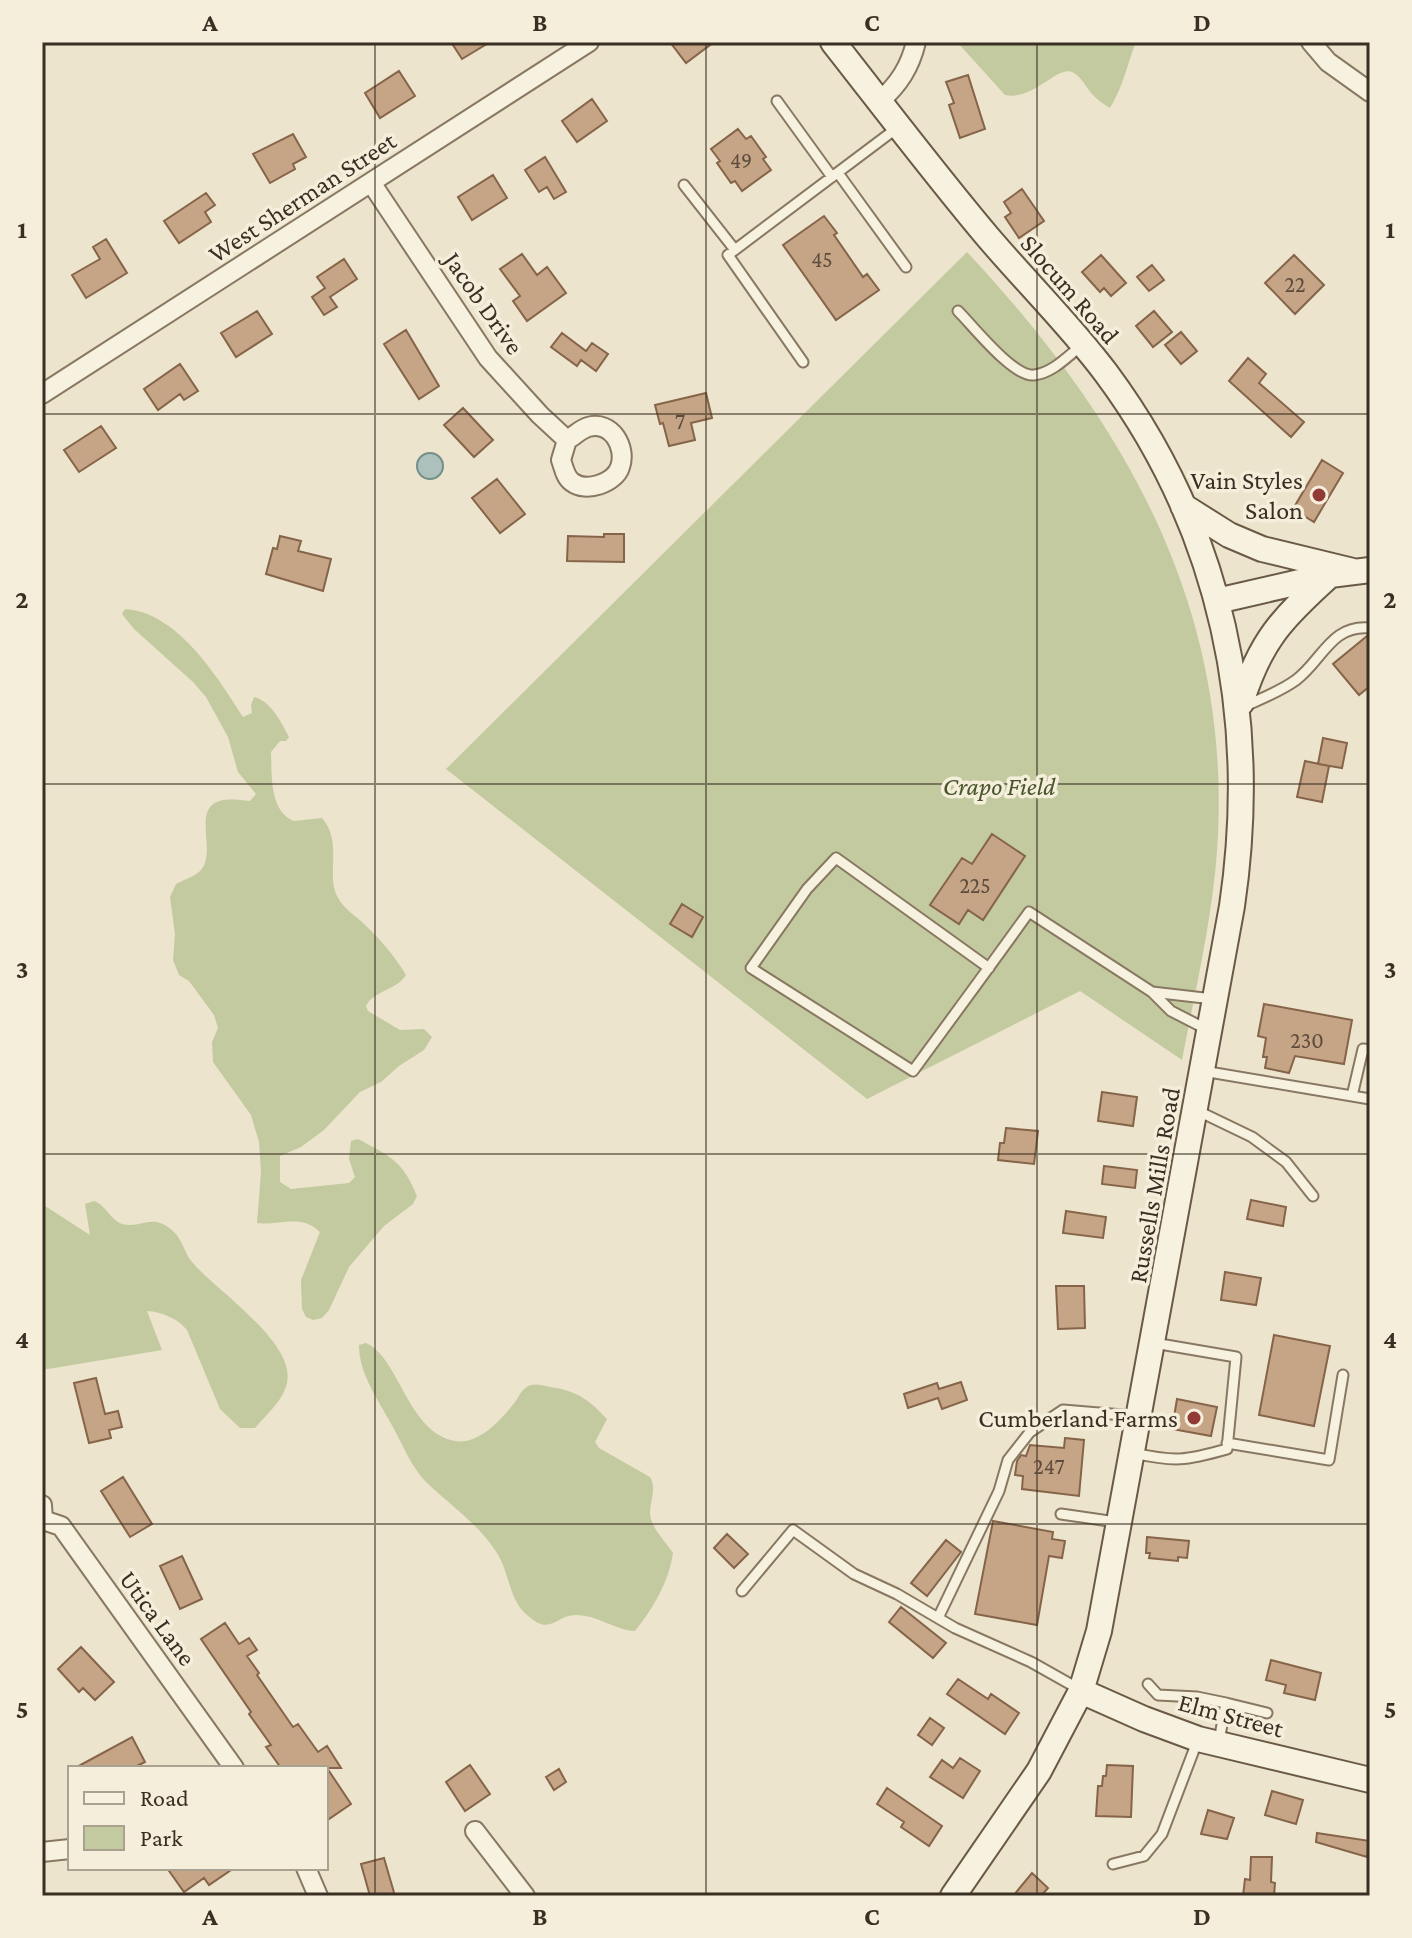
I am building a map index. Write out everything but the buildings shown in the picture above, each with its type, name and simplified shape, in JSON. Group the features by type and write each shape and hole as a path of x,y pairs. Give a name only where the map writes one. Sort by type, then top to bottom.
{"main road":[{"name":"Slocum Road","path":"833,42 981,228 1082,345 1125,401 1162,463 1183,506 1217,601"},
{"path":"1183,506 1229,535 1262,549 1351,572"},
{"path":"1217,601 1351,572"},
{"path":"1239,709 1251,670 1279,623 1351,572"},
{"name":"Russells Mills Road","path":"953,1896 1039,1771 1081,1691 1106,1600 1211,1031 1241,839 1239,709 1217,601"},
{"name":"Elm Street","path":"1081,1691 1144,1719 1208,1742 1370,1780"}],"street":[{"name":"West Sherman Street","path":"42,394 589,42"},
{"path":"880,101 908,68 916,42"},
{"path":"1311,42 1328,62 1370,92"},
{"name":"Jacob Drive","path":"372,184 488,358 567,440"},
{"name":"Utica Lane","path":"42,1505 42,1520 61,1526 233,1766"},
{"path":"475,1831 525,1896"},
{"path":"42,1852 68,1849"},
{"path":"307,1870 318,1896"}],"lane":[{"path":"777,101 906,267"},
{"path":"803,362 728,255 899,126"},
{"path":"684,185 735,250"},
{"path":"958,311 1018,372 1032,376 1049,371 1082,345"},
{"path":"1239,709 1282,690 1300,677 1327,644 1357,627 1370,628"},
{"path":"989,968 836,858 807,889 751,968 913,1071 989,968 1029,912 1152,992 1171,1011 1211,1031"},
{"path":"1152,992 1216,999"},
{"path":"1352,1096 1363,1049 1370,1050"},
{"path":"1203,1071 1370,1099"},
{"path":"1196,1110 1252,1137 1286,1162 1313,1196"},
{"path":"1133,1453 1172,1461 1193,1459 1227,1449 1236,1357 1153,1343"},
{"path":"1227,1443 1329,1460 1343,1375"},
{"path":"938,1618 999,1491 1008,1460 1030,1432 1063,1410 1139,1416"},
{"path":"1061,1514 1120,1522"},
{"path":"742,1591 793,1530 854,1574 1031,1662 1081,1691"},
{"path":"1148,1684 1158,1695 1197,1697 1267,1713"},
{"path":"1113,1864 1144,1856 1162,1834 1226,1703"}],"green space":[{"path":"957,42 1136,42 1110,108 1095,97 1077,75 1068,71 1026,93 1005,95"},
{"name":"Crapo Field","path":"967,252 1076,383 1120,453 1158,525 1187,600 1207,680 1218,763 1215,877 1182,1060 1080,991 867,1099 446,769"},
{"path":"125,609 162,621 178,634 208,666 243,717 252,713 254,697 266,703 275,713 289,737 286,741 280,741 271,752 272,781 280,809 294,821 322,818 332,837 333,878 337,896 383,943 406,975 370,1001 366,1006 368,1011 400,1030 424,1029 432,1037 424,1050 381,1082 360,1092 324,1130 301,1147 280,1156 280,1182 291,1189 349,1183 355,1177 349,1159 351,1141 358,1139 401,1167 417,1196 413,1204 384,1226 349,1267 329,1310 322,1318 313,1320 306,1317 302,1309 301,1280 320,1232 305,1223 257,1223 261,1172 259,1142 251,1115 213,1062 212,1042 218,1028 214,1015 189,981 179,975 173,960 175,934 170,897 176,884 197,874 205,864 208,811 213,804 224,800 250,801 256,794 238,772 228,737 206,697 134,629 122,614"},
{"path":"94,1201 122,1224 153,1222 166,1225 179,1238 187,1255 203,1274 267,1334 286,1367 287,1383 278,1402 255,1428 240,1428 220,1409 187,1330 174,1319 158,1313 147,1311 162,1350 42,1370 42,1204 90,1235 85,1204"},
{"path":"366,1343 387,1363 426,1424 439,1435 455,1441 473,1439 489,1430 523,1390 534,1385 578,1395 607,1419 595,1442 599,1448 650,1477 653,1490 651,1519 673,1553 659,1594 635,1631 592,1617 569,1616 548,1625 527,1615 516,1601 500,1558 488,1540 425,1481 412,1463 366,1378 359,1345"}],"water":[{"path":"430,453 439,457 443,466 439,475 430,479 421,475 417,466 421,457"}],"place":[{"name":"Vain Styles Salon","path":"1319,495"},
{"name":"Cumberland Farms","path":"1194,1418"}]}
